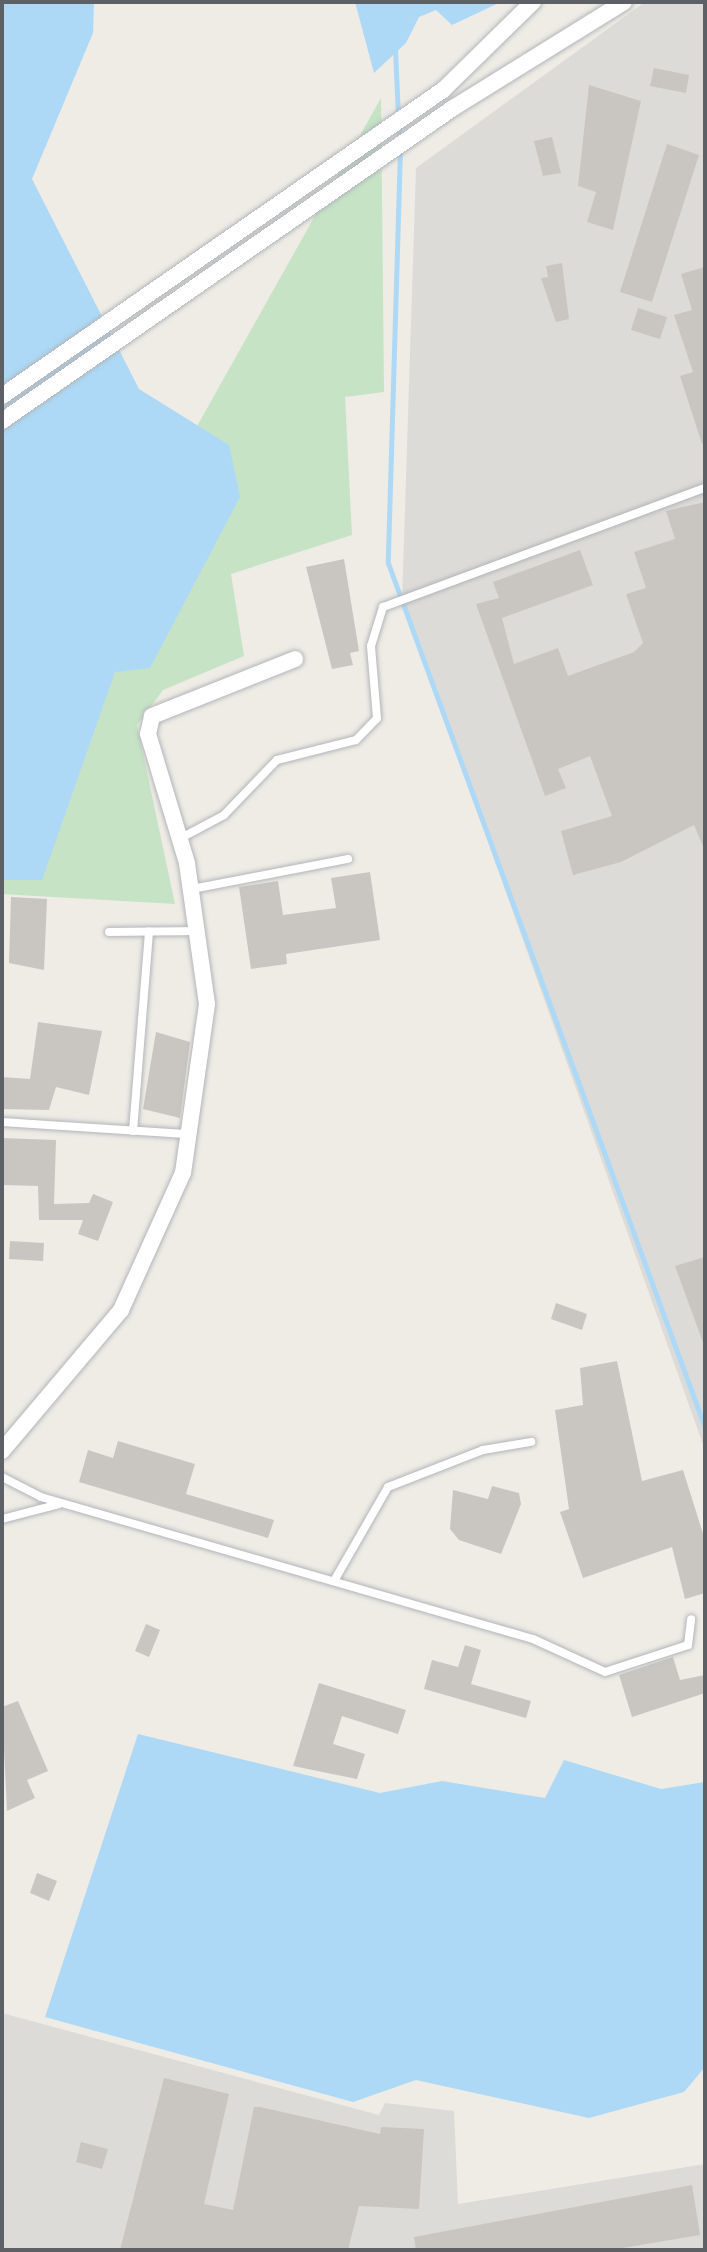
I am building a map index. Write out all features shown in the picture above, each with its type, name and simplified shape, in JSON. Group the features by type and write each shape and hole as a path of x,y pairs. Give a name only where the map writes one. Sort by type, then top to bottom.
{"street":[{"path":"2,396 354,155 443,90 533,2"},
{"path":"2,421 453,108 624,2"},
{"path":"2,1451 121,1310 157,1239 190,1134 207,1004 199,931 181,838 148,734 152,716 295,659"}],"lane":[{"path":"181,838 224,815 277,760 356,740 377,718 371,646 383,607 705,488"},
{"path":"192,889 348,859"},
{"path":"109,932 199,931"},
{"path":"133,1131 149,932"},
{"path":"2,1122 190,1134"},
{"path":"334,1581 388,1487 483,1450 531,1442"},
{"path":"2,1477 61,1503 533,1639 605,1672 688,1645 691,1619"},
{"path":"2,1519 61,1503"}],"shaded area":[{"path":"645,2 705,2 705,1450 402,601 416,168"},
{"path":"2,2013 379,2115 385,2103 454,2111 458,2204 705,2164 705,2250 2,2250"}],"green space":[{"path":"381,98 384,392 345,397 352,535 231,574 244,656 163,690 137,725 175,904 2,894 2,774"}],"water":[{"path":"2,2 94,2 93,33 32,179 139,389 229,445 240,497 150,668 115,672 42,880 2,880"},
{"path":"355,2 501,2 452,25 436,10 419,17 406,43 374,73"},
{"path":"138,1734 380,1793 442,1781 545,1798 564,1760 661,1789 705,1782 705,2067 684,2092 589,2118 416,2080 353,2102 45,2017"}],"building":[{"path":"654,68 689,75 686,93 650,86"},
{"path":"589,85 641,101 613,230 587,222 596,192 578,186"},
{"path":"552,137 561,173 543,176 534,141"},
{"path":"667,144 699,155 652,302 620,292"},
{"path":"562,263 569,319 556,322 541,278 548,277 546,266"},
{"path":"705,267 705,444 702,444 680,376 693,372 674,315 692,310 681,274"},
{"path":"638,308 667,317 660,339 631,330"},
{"path":"705,502 705,851 694,825 621,862 573,875 561,831 612,816 590,756 558,769 566,788 545,796 476,604 499,598 493,582 580,550 593,585 502,618 514,664 558,648 568,676 634,652 643,643 626,594 646,588 634,552 675,539 666,511"},
{"path":"344,559 359,651 350,653 353,665 332,669 306,567"},
{"path":"370,872 380,940 286,954 287,964 251,969 239,887 278,881 283,915 336,908 331,878"},
{"path":"11,897 47,899 44,970 9,963"},
{"path":"38,1022 102,1031 89,1095 56,1087 49,1110 2,1109 2,1077 30,1079"},
{"path":"156,1032 190,1042 180,1118 143,1109"},
{"path":"2,1138 56,1140 54,1204 89,1203 93,1194 113,1202 98,1241 78,1234 83,1220 39,1220 38,1186 2,1185"},
{"path":"10,1241 44,1243 43,1261 9,1259"},
{"path":"705,1257 705,1344 704,1345 675,1266"},
{"path":"556,1303 587,1314 582,1330 551,1319"},
{"path":"617,1361 642,1481 683,1470 705,1540 705,1593 685,1599 672,1547 583,1578 560,1512 569,1509 555,1410 583,1405 580,1368"},
{"path":"118,1441 195,1464 186,1494 274,1520 268,1538 79,1482 88,1450 113,1458"},
{"path":"492,1486 519,1493 521,1504 501,1554 459,1540 450,1529 453,1490 488,1499"},
{"path":"146,1624 160,1630 149,1657 135,1651"},
{"path":"465,1645 481,1650 471,1684 531,1701 526,1718 424,1689 432,1660 458,1667"},
{"path":"673,1657 680,1680 705,1675 705,1693 632,1717 619,1675"},
{"path":"319,1683 406,1710 398,1734 342,1716 333,1744 365,1754 357,1779 293,1766"},
{"path":"18,1701 48,1771 27,1780 35,1798 7,1811 2,1707"},
{"path":"37,1873 57,1881 49,1901 30,1893"},
{"path":"164,2078 229,2094 204,2204 233,2210 254,2107 260,2107 380,2134 381,2127 424,2129 419,2209 359,2206 348,2250 120,2250"},
{"path":"81,2142 108,2149 102,2169 76,2162"},
{"path":"692,2185 700,2235 611,2250 416,2250 414,2237"}],"waterway":[{"path":"395,50 399,139"},
{"path":"400,149 388,563 705,1428"}]}
